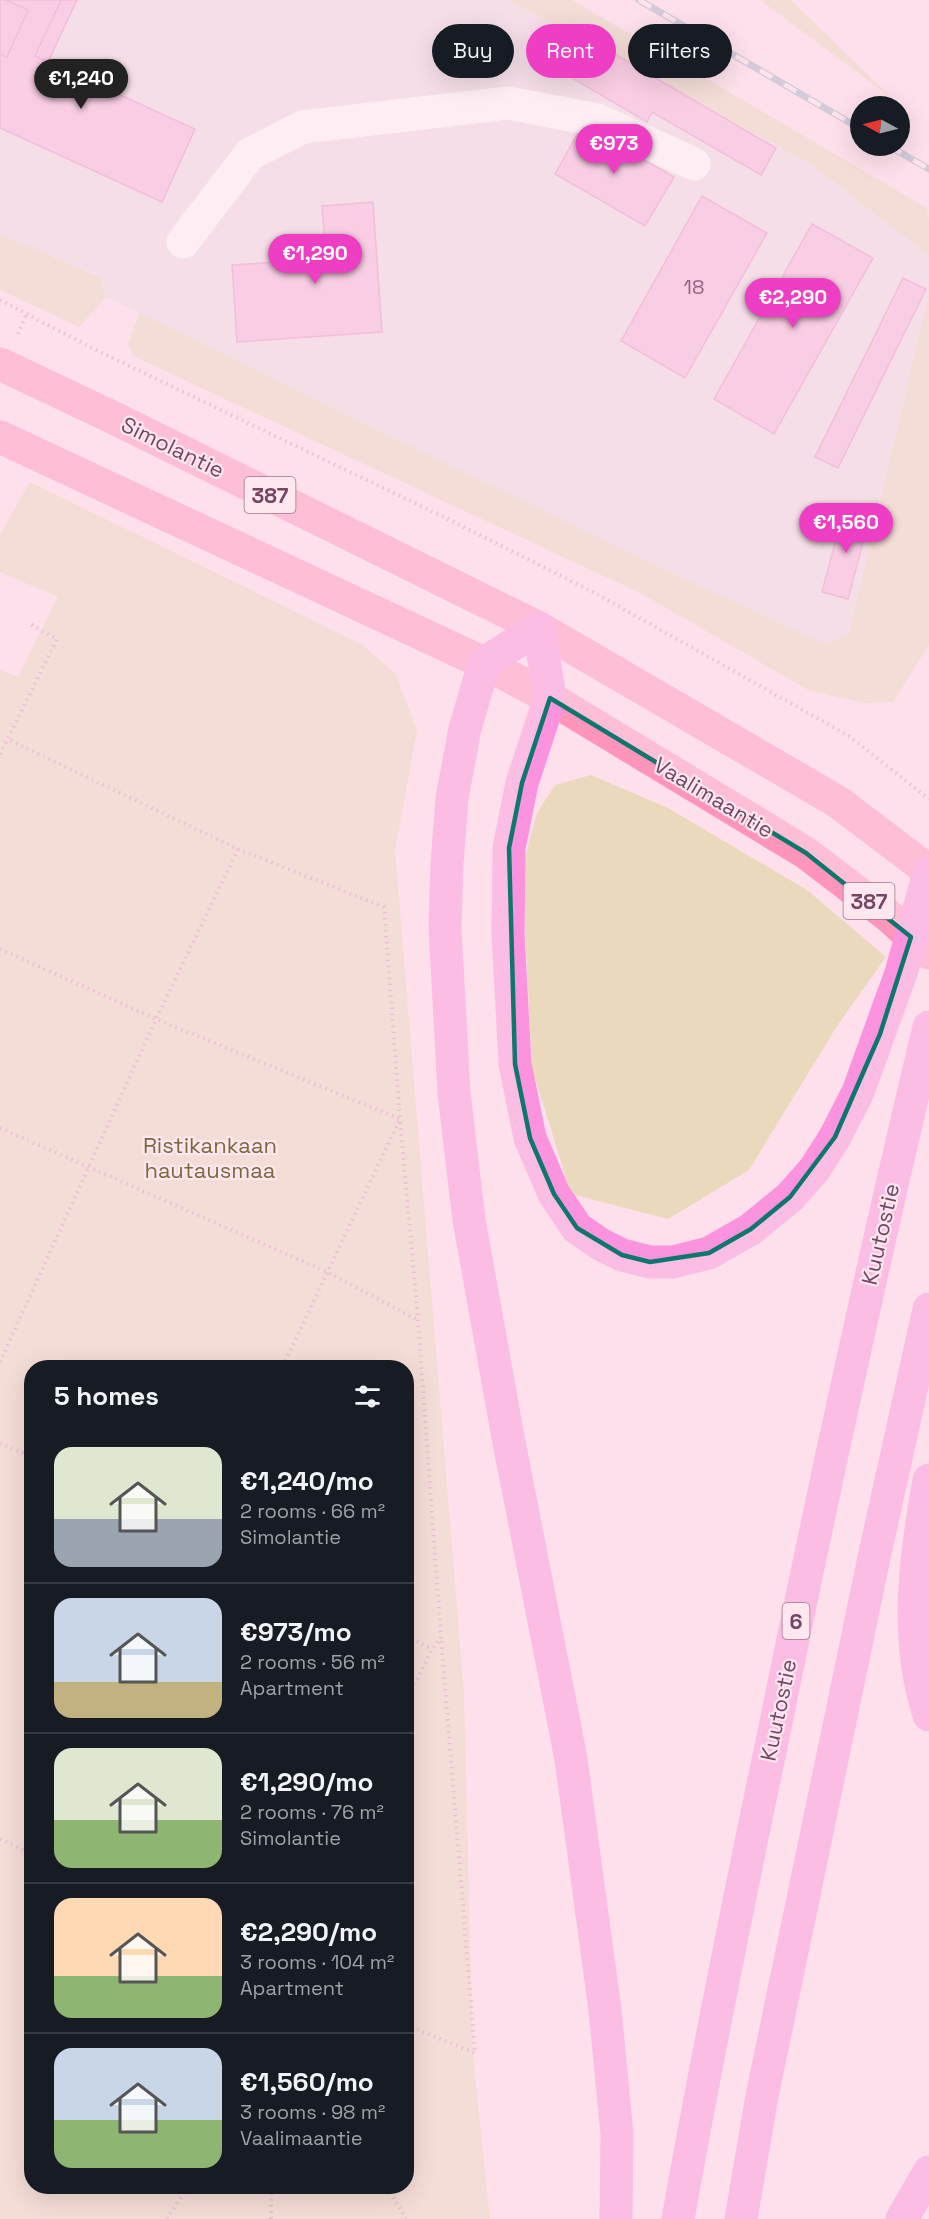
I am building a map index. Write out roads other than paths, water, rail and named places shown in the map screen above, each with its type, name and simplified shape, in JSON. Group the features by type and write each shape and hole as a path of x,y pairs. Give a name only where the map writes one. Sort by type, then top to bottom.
{"highway":[{"path":"616,2219 617,2134 614,2100 605,2010 571,1759 508,1437 471,1231 454,1093 445,928 448,853 453,798 465,729 484,663 539,628 550,698 522,783 509,848 508,934 515,1064 530,1138 554,1194 577,1228 600,1244 622,1255 650,1262 673,1262 709,1254 751,1229 789,1197 814,1170 835,1137 858,1092 901,973 929,872"},
{"name":"Kuutostie","path":"678,2219 709,2045 817,1522 872,1265 929,1027"},
{"path":"741,2219 764,2084 929,1309"},
{"path":"929,1480 921,1526 912,1621 920,1687 929,1715"},
{"path":"902,2219 929,2172"}],"main road":[{"name":"Simolantie","path":"0,364 539,628"},
{"path":"0,437 484,663"},
{"name":"387","path":"539,628 838,802 929,872"},
{"name":"Vaalimaantie","path":"484,663 550,698 806,853 891,918 929,953"}],"lane":[{"path":"183,242 250,154 303,127 508,103 597,120 694,164"}],"railway":[{"path":"639,0 850,123"},
{"path":"906,156 929,169"}],"park label":[{"name":"Ristikankaan hautausmaa","path":"210,1158"}]}
